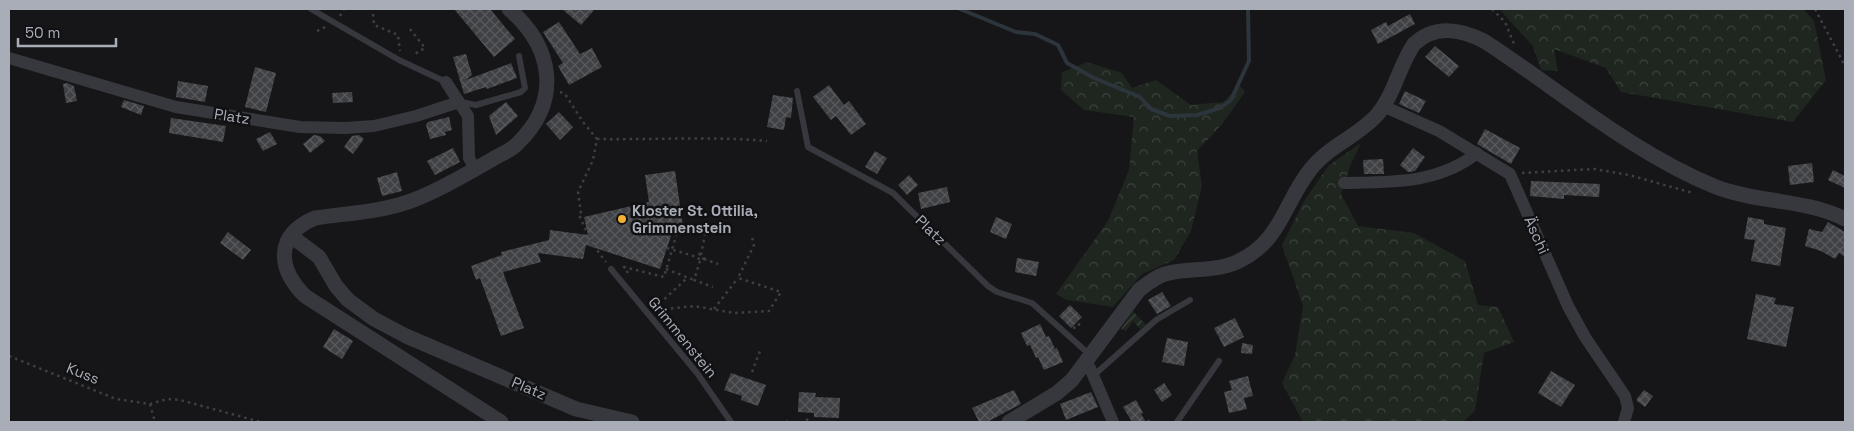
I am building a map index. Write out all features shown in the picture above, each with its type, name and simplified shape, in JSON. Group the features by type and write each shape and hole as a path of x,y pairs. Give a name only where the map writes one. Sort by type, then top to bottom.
{"street":[{"path":"501,422 305,296 292,284 286,272 285,255 291,236 297,228 315,218 390,206 414,200 517,145 534,125 545,100 547,71 539,43 523,20 509,9"},
{"path":"1010,422 1057,393 1090,365 1139,290 1151,281 1165,274 1215,269 1238,262 1257,250 1271,236 1284,218 1309,171 1319,160 1365,127 1383,106 1414,44 1420,39 1440,30 1469,33 1516,63 1621,137 1695,177 1741,195 1812,207 1845,219"},
{"name":"Platz","path":"9,58 176,107 300,127 345,128 374,126 416,116 459,102"},
{"path":"446,82 468,116 469,158 475,169"},
{"path":"1383,106 1439,131 1510,174"},
{"path":"1344,183 1425,179 1447,172 1477,153"},
{"name":"Äschi","path":"1510,174 1568,306 1585,337 1625,396 1628,408 1624,422"},
{"name":"Platz","path":"291,236 318,257 336,286 348,300 374,319 406,336 576,408 632,422"},
{"name":"Platz","path":"1090,365 1113,422"}],"lane":[{"path":"311,9 399,60 446,82"},
{"path":"459,102 475,105 521,92 525,88 518,56"},
{"name":"Platz","path":"797,91 808,147 893,193 988,286 997,292 1032,303 1090,365"},
{"name":"Grimmenstein","path":"611,269 697,373 731,422"},
{"path":"1090,365 1156,320 1190,300"},
{"path":"1177,422 1219,361"}],"path":[{"path":"1492,9 1505,22 1516,49 1516,63"},
{"path":"1815,9 1845,66"},
{"path":"373,14 374,25 398,35 399,60"},
{"path":"410,29 425,48 410,56"},
{"path":"565,94 583,122 597,139 727,138 768,141"},
{"path":"597,139 593,160 579,189 581,214 579,215 592,245 611,269"},
{"path":"1510,174 1594,169 1629,174 1695,194"},
{"path":"629,274 624,267 664,277 678,229 674,206"},
{"path":"705,234 701,255 704,259 718,264"},
{"path":"714,309 738,278 754,245 751,234"},
{"path":"667,248 697,257 700,261"},
{"path":"697,257 701,255"},
{"path":"694,280 700,261 704,259"},
{"path":"666,270 713,287"},
{"path":"655,308 688,277"},
{"path":"650,301 656,310 671,310 694,306 734,313 769,311 781,292 738,278"},
{"path":"752,372 760,351"},
{"name":"Kuss","path":"9,356 116,399 150,404 167,399 180,400 261,422"},
{"path":"150,404 155,422"},
{"path":"806,419 811,422"},
{"path":"829,422 836,422"}],"green space":[{"path":"1499,9 1803,9 1814,21 1826,80 1793,122 1621,92 1606,68 1554,49 1558,71 1541,70 1533,46"},
{"path":"1087,62 1122,73 1132,88 1156,80 1191,105 1223,102 1240,86 1245,92 1223,123 1197,151 1202,186 1191,231 1174,260 1142,274 1113,307 1067,300 1056,294 1108,221 1129,170 1134,117 1084,110 1061,90 1062,72"},
{"path":"1361,143 1351,164 1341,194 1358,226 1414,233 1465,261 1478,305 1498,307 1514,342 1484,353 1475,411 1463,422 1303,422 1282,383 1295,355 1303,306 1282,245 1304,201 1329,165"},
{"path":"1133,311 1146,325 1140,329 1133,321 1126,331 1121,329"}],"building":[{"path":"454,9 490,9 515,39 494,57"},
{"path":"562,9 595,9 581,25"},
{"path":"1410,14 1415,24 1378,44 1371,30 1386,22 1388,26"},
{"path":"559,22 580,54 592,48 602,67 569,85 558,66 563,63 543,32"},
{"path":"1435,46 1459,66 1449,77 1425,57"},
{"path":"466,54 472,75 466,80 511,63 517,78 487,89 486,87 464,94 453,57"},
{"path":"255,67 276,73 266,112 245,107"},
{"path":"178,81 208,86 205,102 176,97"},
{"path":"67,83 74,86 77,101 66,103 63,84"},
{"path":"829,85 844,105 849,101 866,124 851,135 836,116 831,120 813,97"},
{"path":"1405,91 1426,101 1419,113 1399,104"},
{"path":"352,92 353,102 333,103 332,93"},
{"path":"773,95 793,98 791,118 786,117 784,130 767,127"},
{"path":"124,100 144,106 141,115 121,107"},
{"path":"506,102 518,116 496,135 489,116"},
{"path":"559,112 573,127 560,140 546,124"},
{"path":"449,117 452,130 445,132 446,135 430,139 426,125 428,122"},
{"path":"171,118 226,126 223,142 169,133"},
{"path":"1485,129 1520,148 1511,164 1477,144"},
{"path":"270,132 277,144 263,151 256,139"},
{"path":"314,135 320,136 325,141 310,153 303,144"},
{"path":"359,135 364,139 353,154 344,147 352,136"},
{"path":"453,148 460,162 435,175 427,161"},
{"path":"1413,148 1425,157 1415,171 1408,172 1400,165"},
{"path":"875,151 887,158 877,174 865,167"},
{"path":"1383,159 1384,174 1364,174 1363,160"},
{"path":"1812,163 1814,182 1790,185 1788,166"},
{"path":"1833,170 1845,176 1845,188 1828,180"},
{"path":"675,171 683,226 675,224 660,269 586,245 583,259 538,253 541,262 503,272 524,328 501,336 480,278 476,280 471,266 502,255 501,252 549,240 550,230 588,235 584,217 649,202 645,175"},
{"path":"397,172 402,191 382,196 377,178"},
{"path":"909,175 918,185 907,195 898,185"},
{"path":"1531,181 1600,184 1599,197 1564,195 1564,199 1530,196"},
{"path":"947,187 950,202 921,209 918,193"},
{"path":"996,217 1012,224 1006,239 990,232"},
{"path":"1748,217 1764,220 1764,224 1786,228 1780,266 1751,261 1755,240 1744,239"},
{"path":"1828,222 1845,232 1845,257 1839,253 1835,259 1821,251 1805,246 1809,229 1822,232"},
{"path":"228,232 251,250 243,260 220,243"},
{"path":"1017,258 1039,262 1036,276 1015,272"},
{"path":"1162,292 1171,306 1157,314 1148,300"},
{"path":"1756,294 1776,298 1774,304 1794,307 1786,347 1747,339"},
{"path":"1070,305 1082,317 1071,328 1059,316"},
{"path":"1235,318 1244,337 1224,347 1214,328"},
{"path":"1040,324 1046,337 1049,336 1055,349 1057,348 1063,362 1044,370 1030,345 1027,346 1021,333"},
{"path":"334,329 353,341 342,359 323,347"},
{"path":"1167,338 1188,342 1184,366 1162,362"},
{"path":"1242,343 1253,345 1252,354 1241,353"},
{"path":"1551,371 1575,385 1561,407 1538,393"},
{"path":"731,373 766,385 758,406 741,400 742,396 724,390"},
{"path":"1248,376 1253,396 1244,398 1247,409 1229,413 1224,392 1232,390 1229,381"},
{"path":"1164,383 1172,395 1162,402 1154,390"},
{"path":"1014,390 1021,404 987,422 979,422 972,408"},
{"path":"1644,390 1653,396 1645,407 1636,400"},
{"path":"799,392 816,393 815,397 840,398 839,418 814,417 814,413 798,412"},
{"path":"1091,392 1098,407 1066,420 1060,404"},
{"path":"1136,400 1146,422 1132,422 1123,407"}],"waterway":[{"path":"960,9 1016,32 1035,34 1058,45 1067,63 1094,78 1140,97 1151,109 1170,116 1197,115 1220,108 1231,100 1249,61 1248,9"}],"place":[{"name":"Kloster St. Ottilia, Grimmenstein","path":"622,219"}]}
